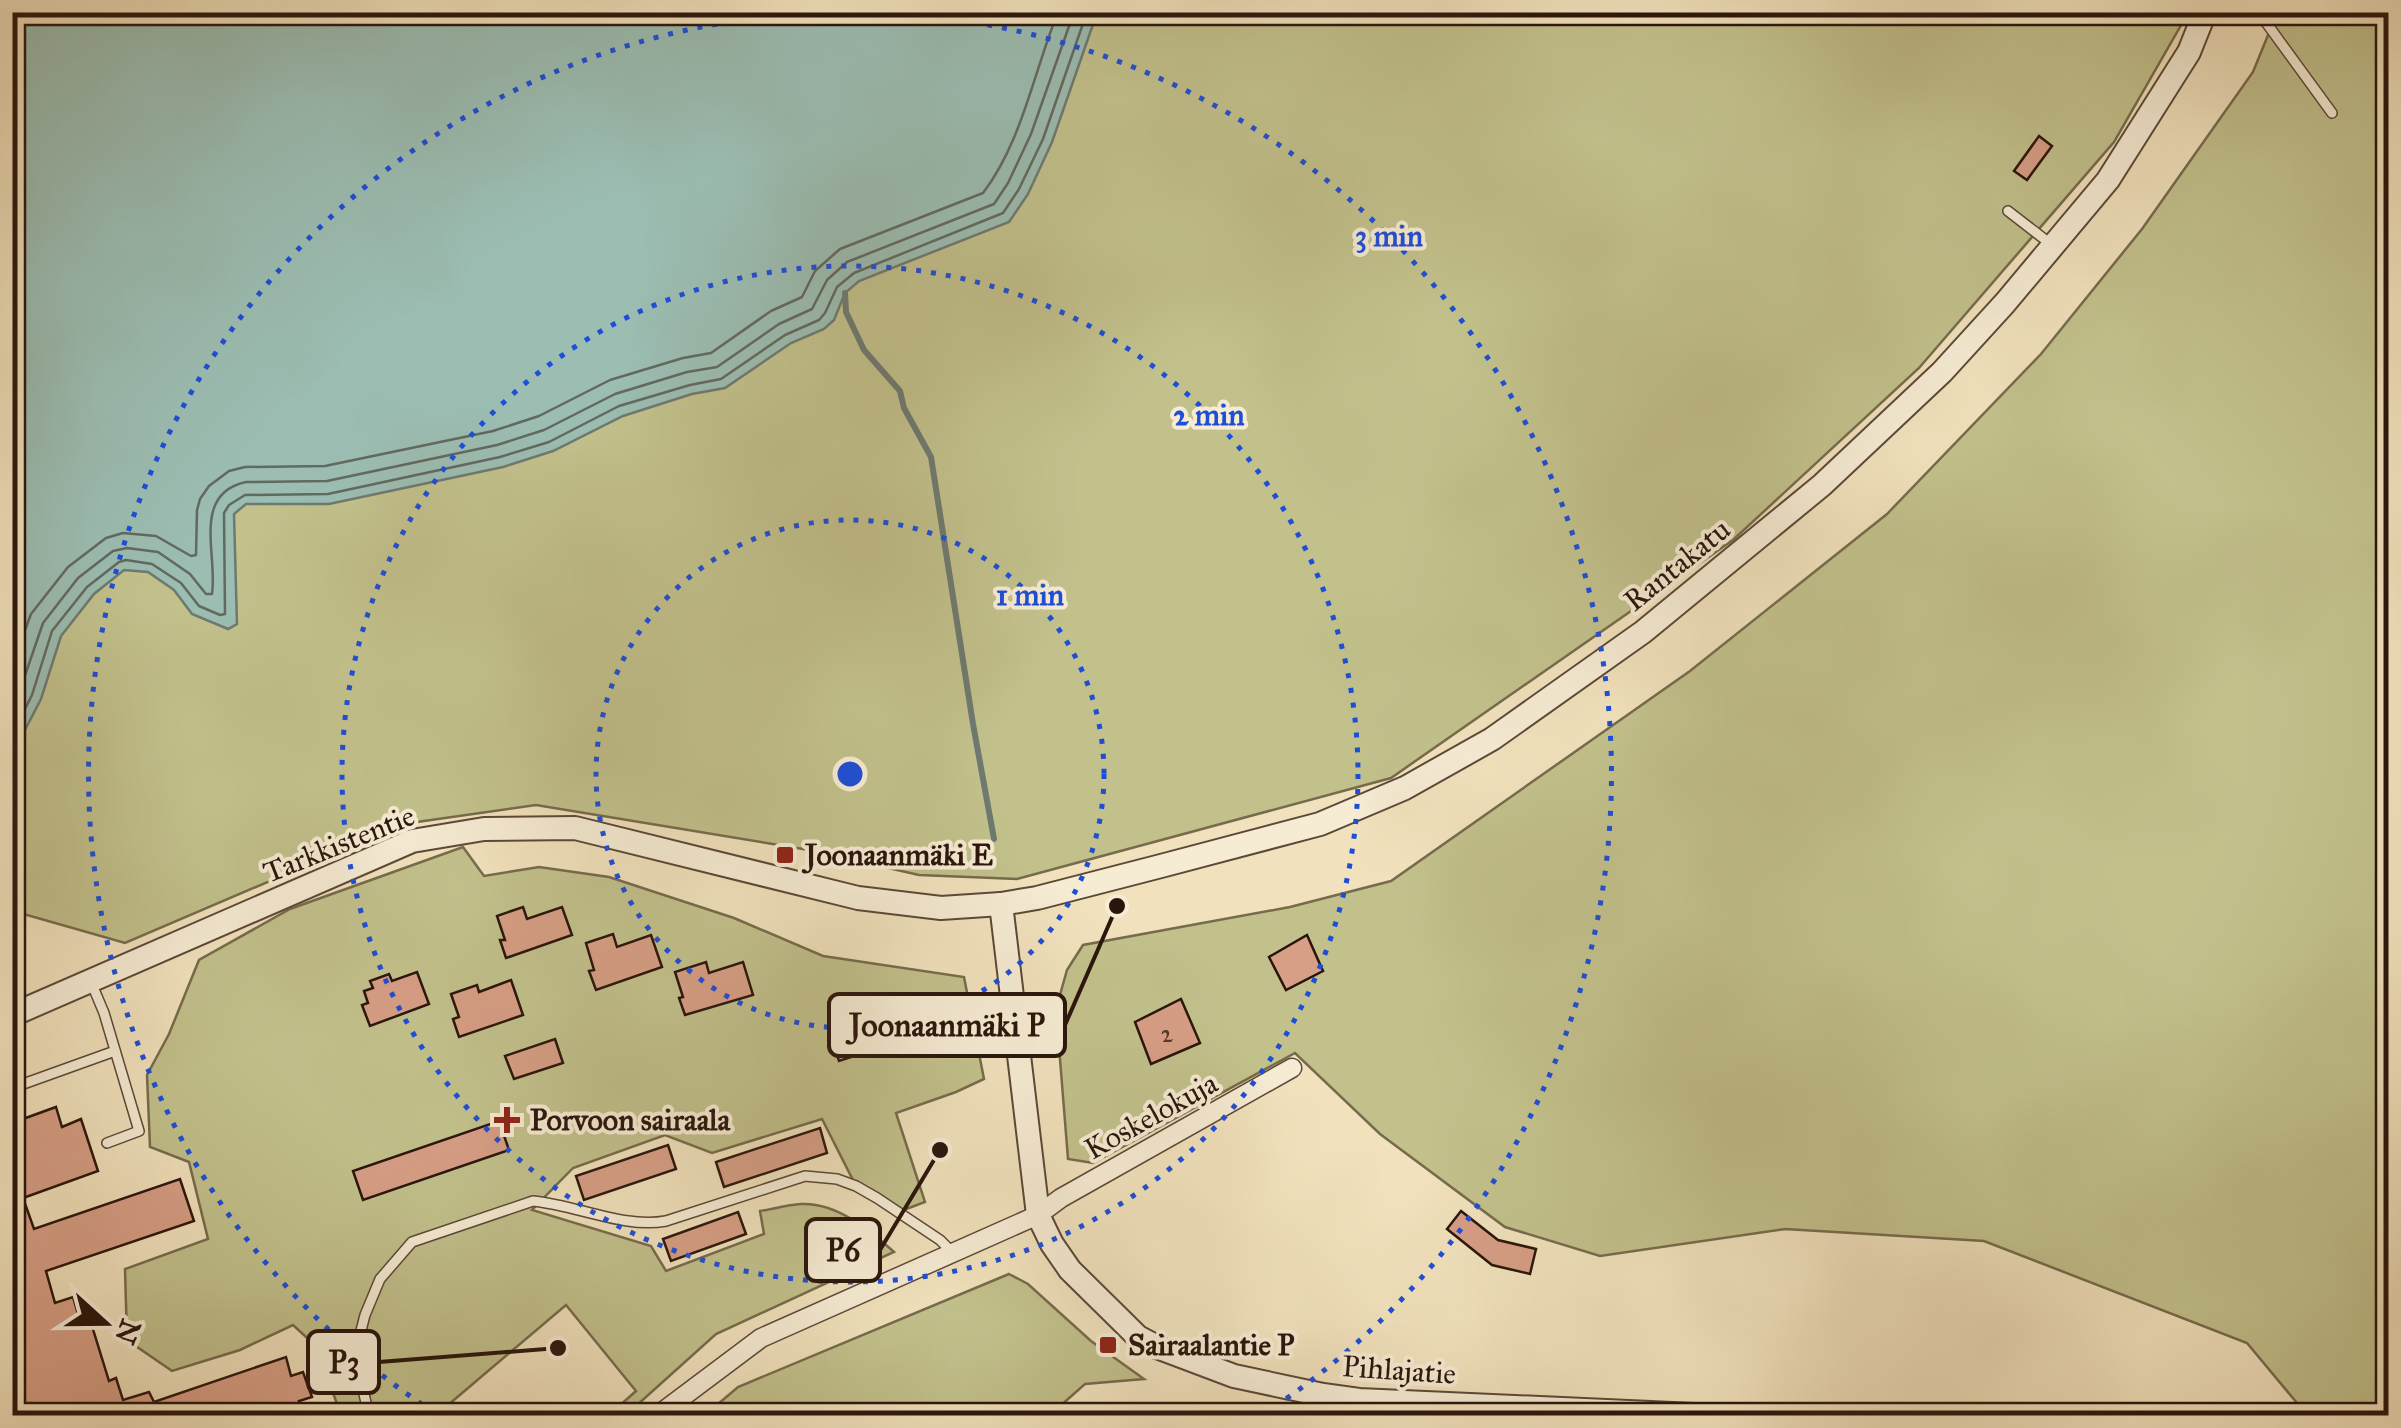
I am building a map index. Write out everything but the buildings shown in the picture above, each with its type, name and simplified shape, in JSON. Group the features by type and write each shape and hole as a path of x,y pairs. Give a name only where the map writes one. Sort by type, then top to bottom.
{"street":[{"name":"Rantakatu","path":"1001,904 1320,824 1405,788 1492,739 1643,632 1822,485 1942,372 2108,180 2189,52 2205,12"},
{"name":"Tarkkistentie","path":"12,1015 412,841 484,829 553,827 590,831 879,902 942,908 1001,904"},
{"name":"Pihlajatie","path":"1001,904 1038,1214 1070,1270 1138,1336 1234,1376 1359,1408 1718,1416"},
{"name":"Koskelokuja","path":"657,1416 760,1338 1038,1214 1292,1068"}],"lane":[{"path":"2250,12 2265,21 2332,114"},
{"path":"2008,211 2054,246"},
{"path":"92,982 139,1130 107,1144"},
{"path":"12,1088 115,1051"},
{"path":"370,1416 355,1354 365,1314 380,1279 412,1242 533,1201 647,1225 804,1176 836,1179 877,1198 940,1240 953,1254"}],"shaded area":[{"path":"13,13 2188,13 2114,142 1919,368 1733,540 1391,778 1017,879 919,875 809,850 536,805 403,824 125,943 13,911"},
{"path":"2277,13 2388,13 2388,1415 2300,1415 2297,1403 2247,1343 1984,1241 1785,1229 1600,1256 1505,1227 1380,1134 1295,1053 1093,1163 1068,1159 1056,1009 1067,970 1083,945 1290,907 1391,881 1690,671 1887,514 2041,354 2142,229 2253,72"},
{"name":"Porvoon sairaala","path":"463,847 484,876 539,867 609,877 734,918 823,956 964,977 984,1079 896,1113 925,1202 898,1212 856,1186 822,1119 712,1153 665,1135 573,1168 532,1210 651,1246 666,1271 764,1234 760,1211 801,1204 839,1213 894,1252 716,1334 626,1415 609,1415 636,1391 566,1305 448,1405 410,1415 341,1415 316,1346 293,1325 240,1350 172,1371 127,1340 125,1269 208,1239 189,1162 150,1147 147,1075 169,1034 199,960 290,909"},
{"path":"1009,1274 1028,1284 1091,1341 1144,1379 1085,1384 1050,1415 705,1415 738,1387"}],"water":[{"path":"13,12 1097,13 1052,142 1028,194 1009,222 859,281 845,293 834,320 824,329 791,343 725,388 623,416 553,451 503,467 329,504 246,504 234,514 237,624 228,629 192,614 174,590 148,572 124,570 94,594 61,636 41,699 13,753"}],"waterway":[{"path":"845,293 846,312 864,350 900,391 904,408 931,457 994,839"}],"place":[{"name":"Joonaanmäki E","path":"785,855"},
{"name":"Joonaanmäki P","path":"1117,906"},
{"name":"Porvoon sairaala","path":"507,1120"},
{"name":"P6","path":"940,1150"},
{"name":"Sairaalantie P","path":"1108,1345"},
{"name":"P3","path":"558,1348"}]}
